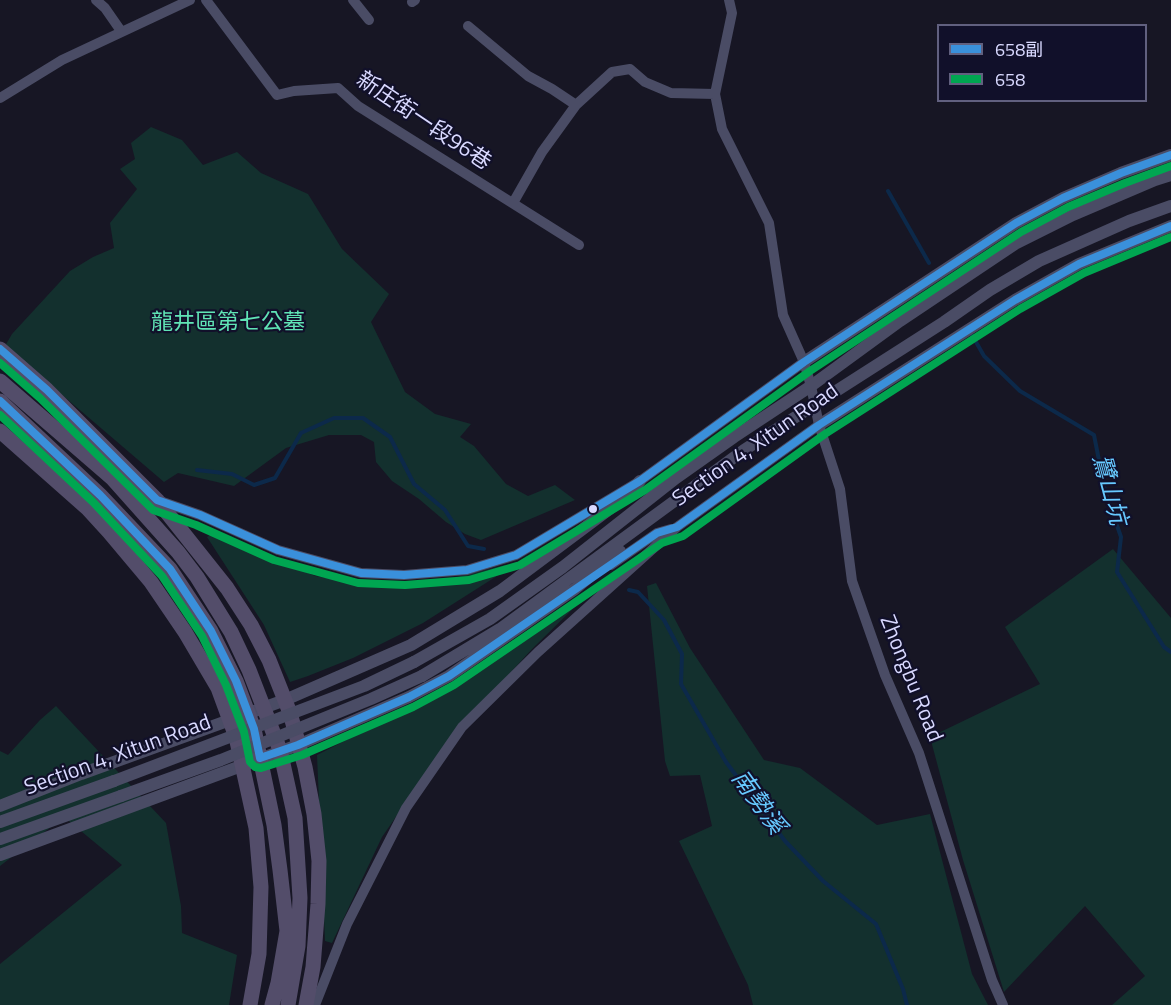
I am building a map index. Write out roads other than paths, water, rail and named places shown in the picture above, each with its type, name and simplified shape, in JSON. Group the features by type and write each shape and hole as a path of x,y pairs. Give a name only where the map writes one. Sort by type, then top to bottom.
{"main road":[{"path":"0,349 47,390 157,500 227,588 251,625 269,660 285,700 314,814 319,861 318,904 313,967 306,1005"},
{"path":"0,381 112,478 178,552 197,577 231,632 265,707 280,750 296,818 300,898 298,946 288,1005"},
{"path":"0,401 125,519 170,568 211,631 236,681 254,729 261,758 274,825 287,931 272,1005"},
{"path":"0,431 88,509 151,582 192,642 218,688 236,736 256,828 261,887 259,954 251,998"}],"street":[{"path":"96,0 105,8 121,31"},
{"path":"0,98 62,60 190,0"},
{"name":"新庄街一段96巷","path":"206,0 277,95 294,91 338,88 358,106 579,245"},
{"path":"353,0 369,20"},
{"path":"513,203 542,152 576,105 612,72 630,69 645,82 671,93 715,94 732,13 729,0"},
{"path":"468,26 528,76 576,105"},
{"name":"Zhongbu Road","path":"715,94 722,129 769,223 783,315 804,362 819,425 840,489 852,581 889,685 919,753 992,980 1003,1005"},
{"name":"Section 4, Xitun Road","path":"157,500 200,515 278,550 360,573 404,575 467,570 516,555 640,481 804,362 1016,223 1063,198 1121,173 1171,156"},
{"name":"Section 4, Xitun Road","path":"0,822 364,686 414,662 490,618 563,567 676,478 811,386 900,321 1015,244 1073,215 1171,175"},
{"name":"Section 4, Xitun Road","path":"0,839 221,760 422,676 500,629 744,450 990,290 1039,261 1129,221 1171,206"},
{"name":"Section 4, Xitun Road","path":"315,1005 347,924 406,808 462,728 545,646 677,527 819,425 1015,300 1079,264 1171,226"},
{"path":"112,478 157,500"},
{"name":"Section 4, Xitun Road","path":"0,806 285,700 411,645 500,591 619,502 640,481"},
{"path":"575,589 672,504"},
{"path":"0,855 298,745 409,697 450,676 657,533 677,527"}],"waterway":[{"name":"鷺山坑","path":"888,191 929,263"},
{"name":"鷺山坑","path":"972,335 984,356 1020,391 1094,435 1105,491 1121,537 1117,572 1164,647 1171,652"},
{"name":"南勢溪","path":"197,470 232,474 254,485 275,478 301,433 334,418 363,418 390,437 414,484 445,510 468,546 484,549"},
{"name":"南勢溪","path":"629,590 638,592 664,620 682,654 681,684 726,762 785,841 823,881 876,924 903,989 907,1005"}],"park label":[{"name":"龍井區第七公墓","path":"228,324"}]}
